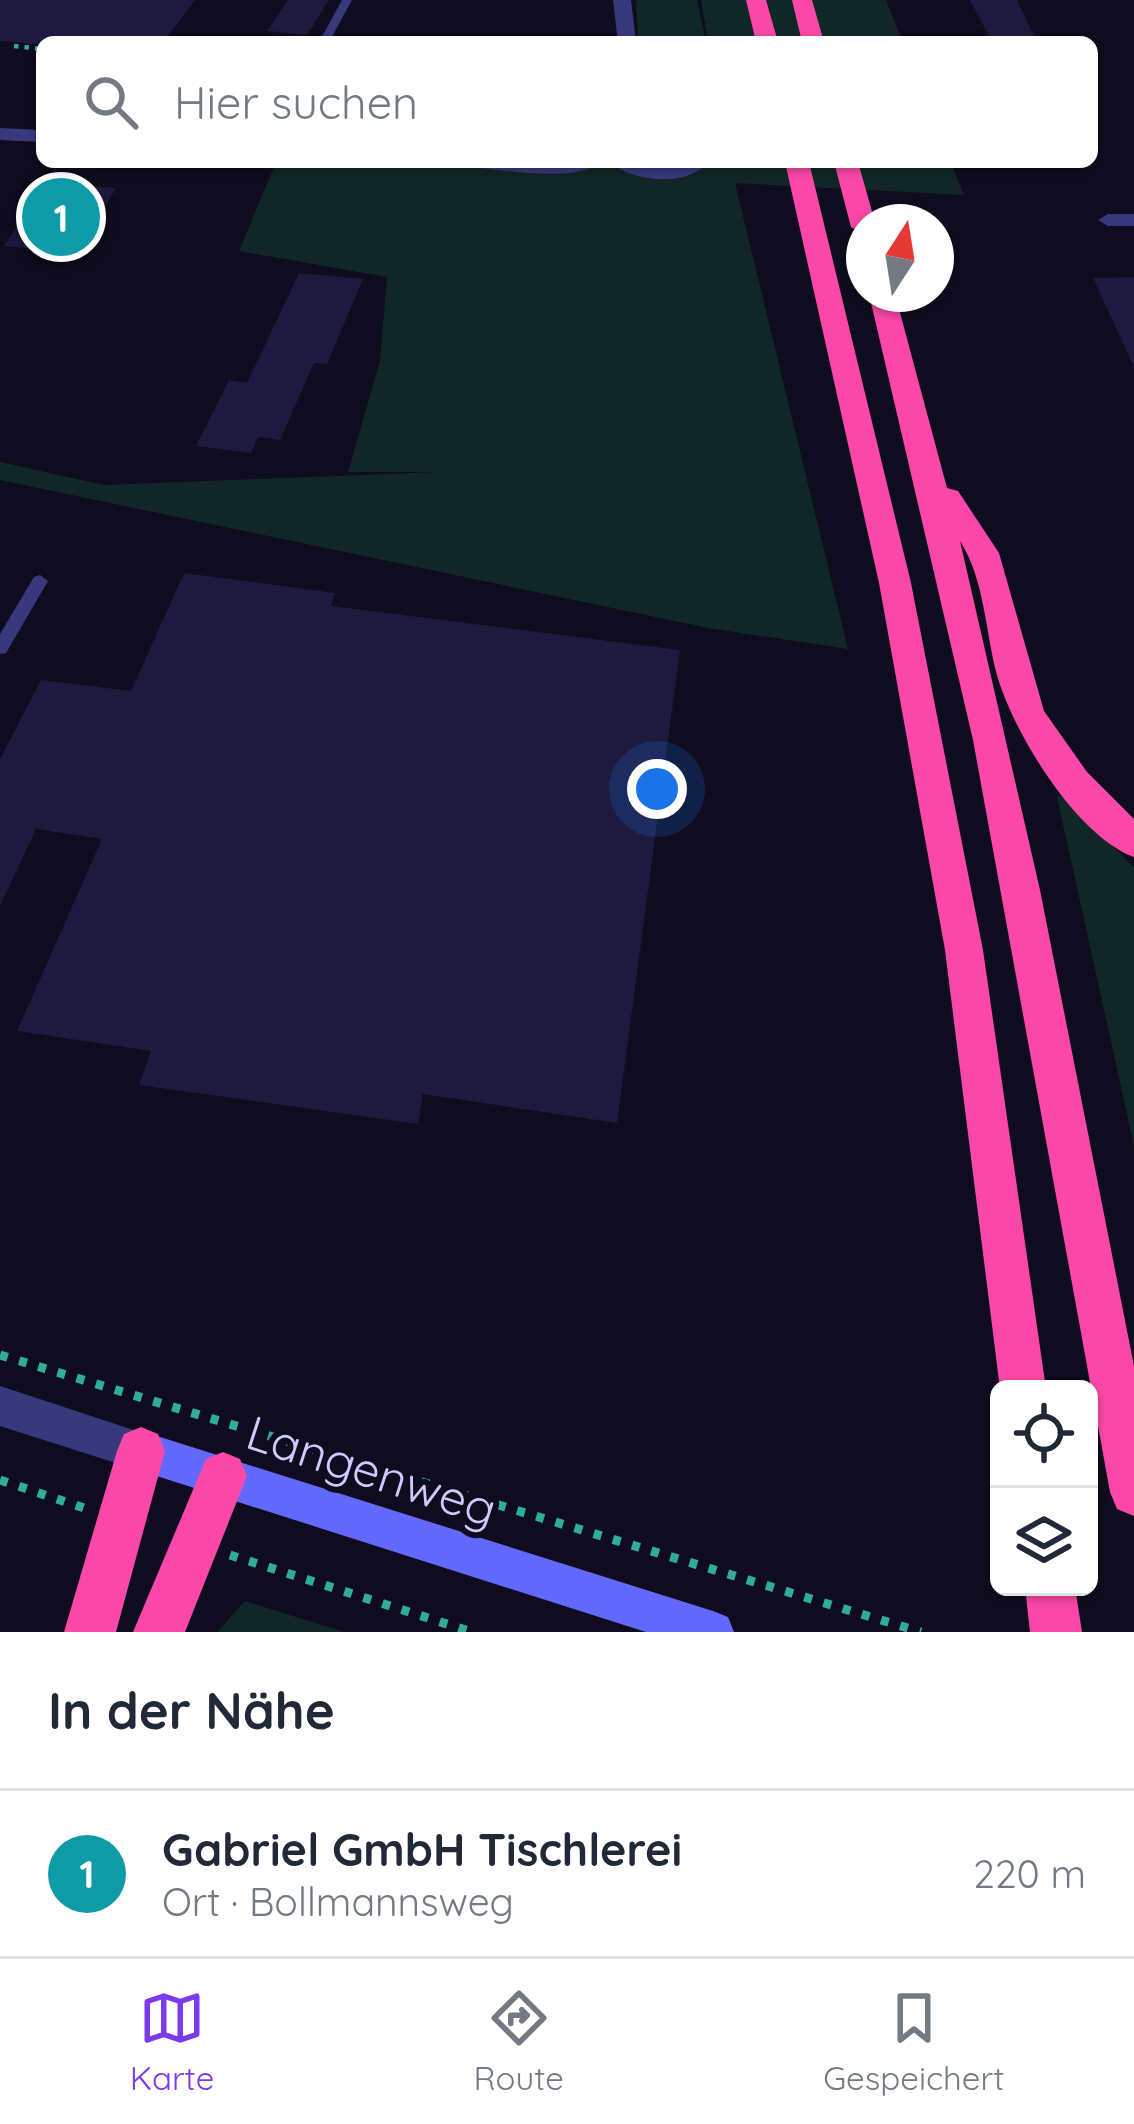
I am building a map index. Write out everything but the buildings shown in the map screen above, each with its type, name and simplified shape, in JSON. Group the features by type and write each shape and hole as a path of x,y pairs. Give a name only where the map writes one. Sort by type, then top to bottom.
{"highway":[{"path":"756,0 765,36"},
{"path":"802,0 811,36"},
{"path":"797,168 896,583 960,927 1023,1380"},
{"path":"848,168 858,204"},
{"path":"888,312 933,479 1024,896 1134,1492"},
{"path":"933,479 982,553 1006,652 1027,712 1055,757 1100,812 1134,841"},
{"path":"90,1632 141,1450"},
{"path":"159,1632 223,1476"},
{"path":"1051,1596 1057,1632"}],"street":[{"path":"622,0 626,36"},
{"path":"0,134 36,136"},
{"path":"643,168 670,175 693,168"},
{"path":"1108,220 1134,220"},
{"name":"Langenweg","path":"0,1406 713,1632"}],"lane":[{"path":"327,36 347,0"},
{"path":"0,648 40,581"}],"path":[{"path":"14,46 36,48"},
{"path":"0,1355 921,1632"}],"green space":[{"path":"636,0 697,0 705,36 638,36"},
{"path":"701,0 886,0 901,36 707,36"},
{"path":"274,168 953,168 964,195 735,183 848,649 708,628 0,480 0,462 104,485 437,472 348,472 380,361 387,277 239,251"},
{"path":"1063,795 1134,868 1134,1146 1057,797"},
{"path":"245,1601 344,1632 217,1632"}],"place":[{"name":"Gabriel GmbH Tischlerei","path":"61,217"}]}
